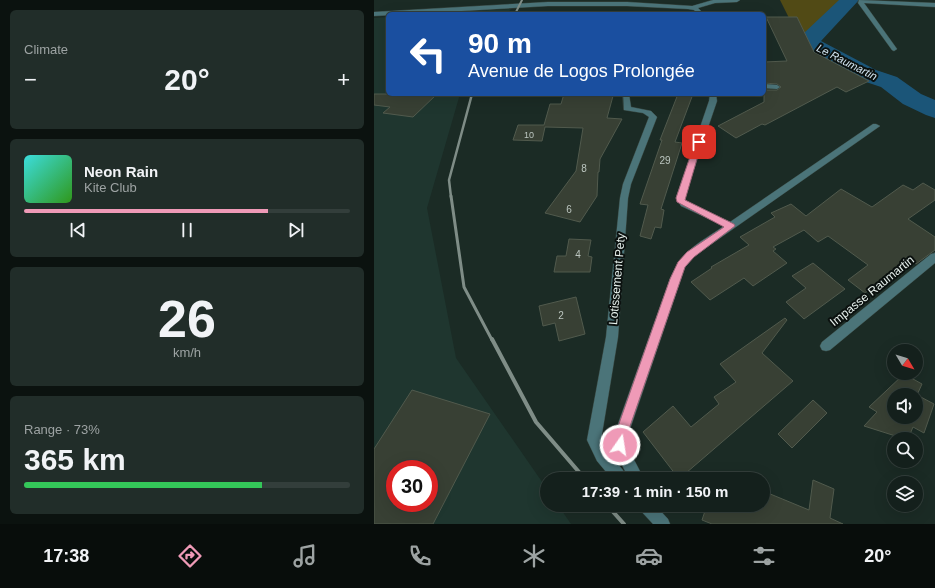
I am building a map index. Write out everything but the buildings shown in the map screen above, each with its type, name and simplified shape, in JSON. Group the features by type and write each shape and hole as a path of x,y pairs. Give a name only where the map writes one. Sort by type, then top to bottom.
{"street":[{"path":"692,8 715,1 737,0"},
{"path":"894,49 861,1 935,5"},
{"path":"427,12 532,8 548,4 627,4 692,8 699,10 700,12"},
{"path":"374,14 386,14"},
{"path":"766,86 777,87"},
{"name":"Lotissement Pety","path":"615,472 599,454 594,440 612,337 624,198 627,184 653,117 647,111 627,108 626,96"},
{"path":"713,96 713,101 680,198 684,204 731,226"},
{"path":"633,472 622,454 620,445 621,435 681,265 690,254 876,126"},
{"name":"Impasse Raumartin","path":"826,346 935,257"},
{"path":"652,512 661,522"},
{"path":"655,512 661,522"}],"shaded area":[{"path":"780,0 858,0 817,43 802,44"},
{"path":"511,9 509,12 450,12"},
{"path":"386,17 386,96 459,96 427,208 456,358 540,479 540,512 563,512 571,524 374,524 374,18"}],"waterway":[{"name":"Le Raumartin","path":"850,0 810,38 811,44 868,75 889,82 912,99 935,110"}],"railway":[{"path":"516,12 522,0"},
{"path":"451,197 449,180 471,96"},
{"path":"451,196 464,287 492,340"},
{"path":"492,339 536,422 579,472"},
{"path":"613,512 624,524"}],"route":[{"path":"620,445 621,435 681,265 690,254 731,226 681,202 680,198 699,142"}]}
